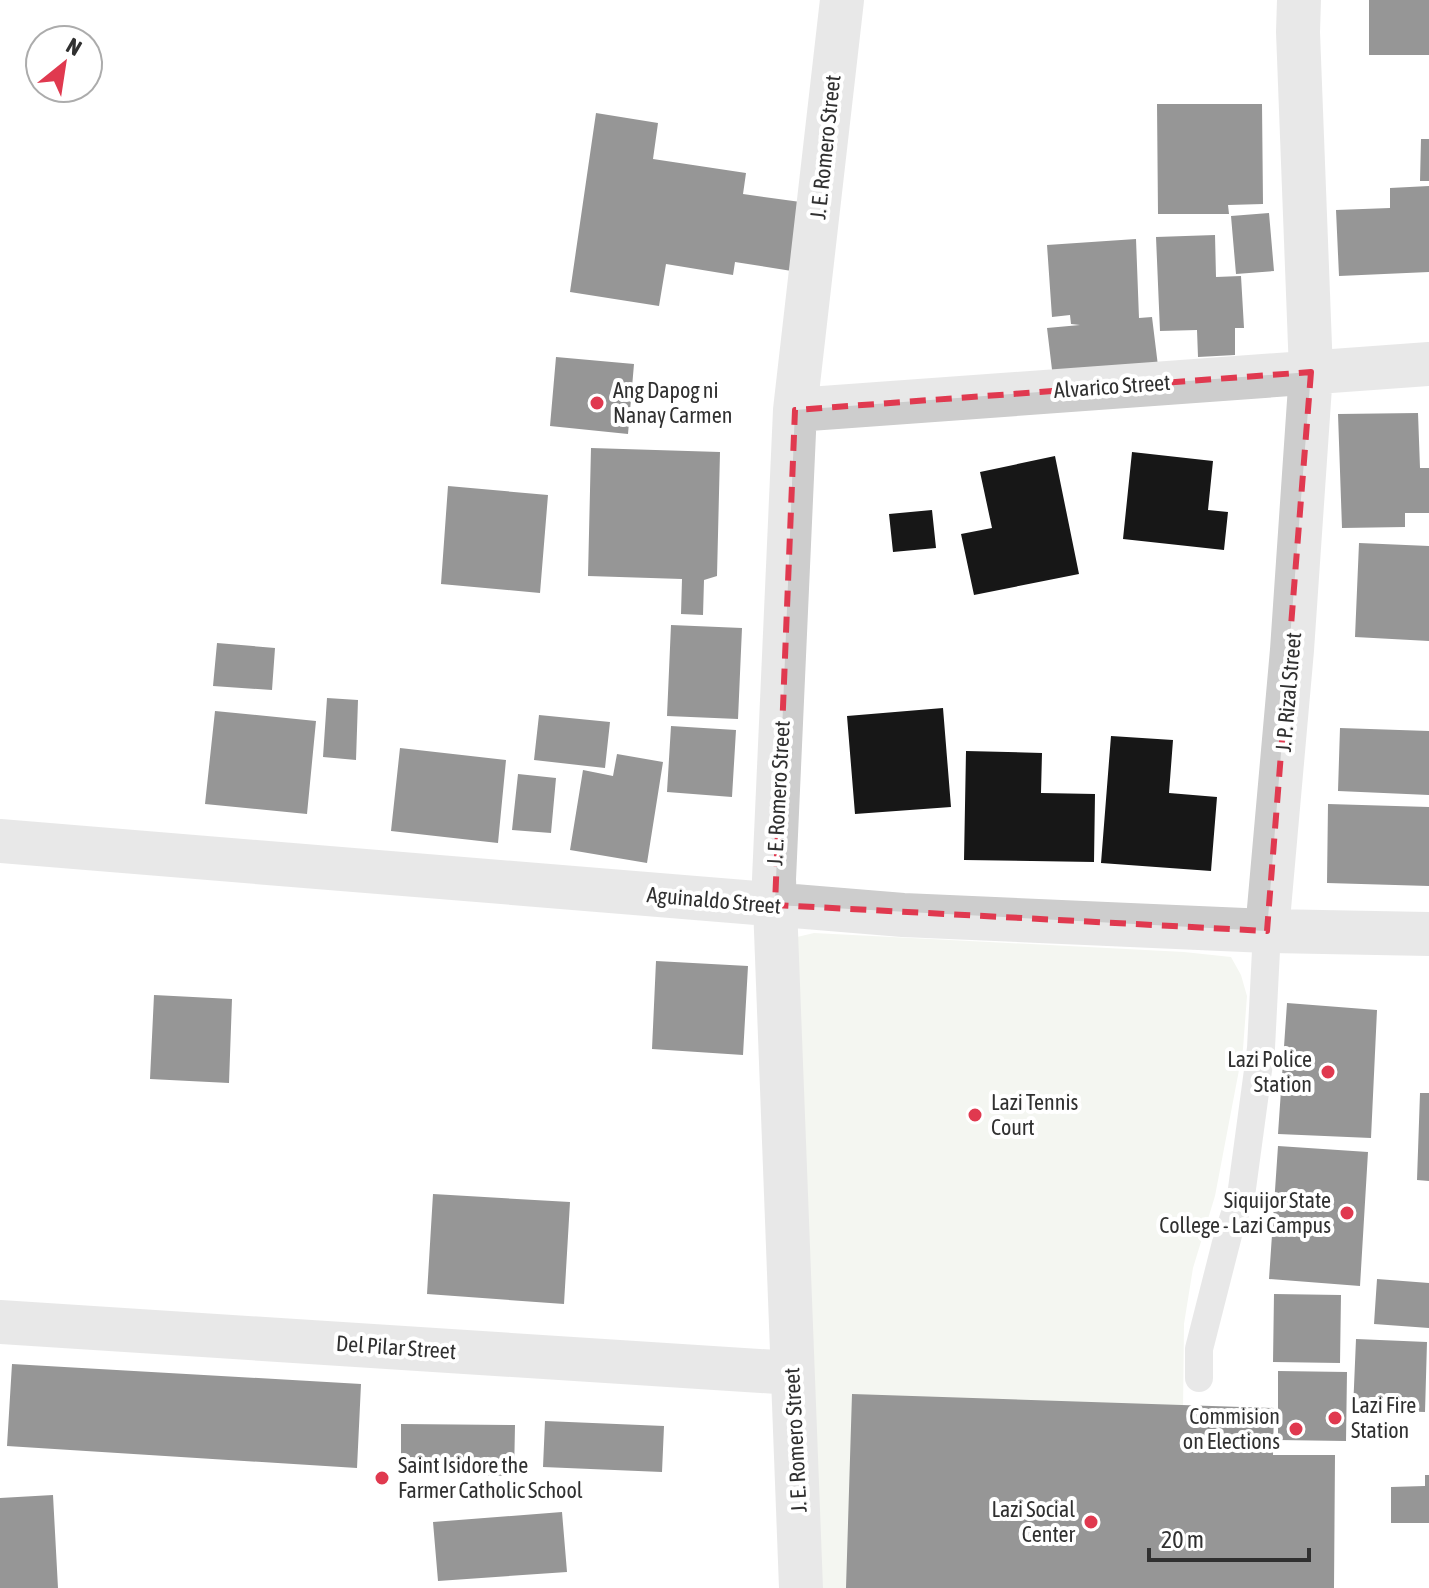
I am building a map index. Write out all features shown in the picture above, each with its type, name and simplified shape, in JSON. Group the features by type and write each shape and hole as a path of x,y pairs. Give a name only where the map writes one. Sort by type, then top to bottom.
{"street":[{"name":"J. E. Romero Street","path":"801,1588 775,905 795,410 842,0"},
{"name":"J. P. Rizal Street","path":"1267,931 1292,650 1311,372 1299,0"},
{"name":"Alvarico Street","path":"795,410 1429,364"},
{"name":"Aguinaldo Street","path":"0,841 903,915 1267,931 1429,934"},
{"name":"Del Pilar Street","path":"0,1322 792,1373"}],"lane":[{"name":"J. P. Rizal Street","path":"1199,1378 1199,1349 1241,1196 1261,1048 1267,931"}],"highlighted area":[{"path":"1311,372 1267,931 775,905 795,410"}],"shaded area":[{"path":"814,933 1231,957 1241,975 1247,996 1243,1049 1215,1196 1193,1268 1184,1324 1181,1588 813,1588 797,937"}],"building":[{"path":"1369,0 1429,0 1429,55 1369,55"},
{"path":"1157,104 1262,104 1263,204 1228,205 1229,214 1158,214"},
{"path":"596,113 658,123 653,159 746,173 743,194 808,203 798,272 735,262 733,275 666,264 659,306 570,292"},
{"path":"1421,139 1429,139 1429,181 1420,181"},
{"path":"1429,186 1429,272 1339,276 1336,210 1390,208 1390,188"},
{"path":"1269,213 1274,271 1236,274 1231,216"},
{"path":"1215,235 1216,277 1241,276 1244,328 1235,328 1235,355 1198,357 1197,330 1160,331 1156,237"},
{"path":"1136,239 1139,318 1152,317 1158,366 1053,378 1047,328 1080,325 1071,324 1070,315 1052,317 1047,245"},
{"path":"556,357 634,364 628,434 550,426"},
{"path":"1418,413 1420,468 1429,468 1429,513 1405,513 1405,527 1342,528 1338,414"},
{"path":"591,448 720,452 717,576 704,580 703,615 681,614 682,579 588,576"},
{"path":"1132,452 1213,461 1208,510 1228,512 1224,550 1123,539"},
{"path":"1055,456 1079,574 974,595 961,534 992,528 980,472"},
{"path":"448,486 548,495 540,593 441,584"},
{"path":"932,510 936,548 893,552 889,514"},
{"path":"1359,543 1429,546 1429,641 1355,637"},
{"path":"671,625 742,628 738,719 667,716"},
{"path":"217,643 275,648 272,690 213,686"},
{"path":"327,698 358,700 356,760 323,757"},
{"path":"943,708 951,807 855,814 847,716"},
{"path":"215,711 316,721 307,814 205,804"},
{"path":"539,715 610,722 605,768 534,760"},
{"path":"671,726 736,730 732,797 667,792"},
{"path":"1340,728 1429,731 1429,795 1338,791"},
{"path":"1111,736 1173,740 1169,793 1217,797 1211,871 1101,863"},
{"path":"400,748 506,760 498,843 391,831"},
{"path":"966,751 1042,753 1041,793 1095,794 1094,862 964,860"},
{"path":"617,754 663,762 647,863 570,850 583,770 613,776"},
{"path":"518,774 556,778 551,833 512,830"},
{"path":"1328,804 1429,807 1429,886 1327,883"},
{"path":"656,961 748,966 743,1055 652,1049"},
{"path":"154,995 232,999 229,1083 150,1079"},
{"name":"Lazi Police Station","path":"1287,1003 1377,1010 1371,1138 1278,1134"},
{"path":"1420,1093 1429,1093 1429,1181 1417,1180"},
{"path":"1278,1146 1368,1152 1360,1286 1269,1279"},
{"path":"433,1194 570,1202 564,1304 427,1294"},
{"path":"1377,1279 1429,1283 1429,1328 1374,1324"},
{"path":"1274,1294 1341,1295 1340,1363 1273,1362"},
{"path":"1356,1339 1427,1342 1425,1412 1353,1410"},
{"path":"12,1364 361,1384 357,1468 7,1446"},
{"path":"1278,1371 1347,1372 1346,1441 1278,1440"},
{"name":"Lazi Social Center","path":"852,1394 1274,1408 1273,1455 1335,1455 1334,1588 846,1588"},
{"path":"545,1421 664,1426 662,1472 543,1467"},
{"path":"401,1424 515,1425 514,1476 401,1473"},
{"path":"1425,1475 1429,1475 1429,1523 1391,1523 1391,1487 1425,1486"},
{"path":"53,1495 58,1588 0,1588 0,1498"},
{"path":"562,1512 567,1572 438,1581 433,1522"}],"place":[{"name":"Ang Dapog ni Nanay Carmen","path":"597,403"},
{"name":"Lazi Police Station","path":"1328,1072"},
{"name":"Lazi Tennis Court","path":"975,1115"},
{"name":"Siquijor State College - Lazi Campus","path":"1347,1213"},
{"name":"Lazi Fire Station","path":"1335,1418"},
{"name":"Commision on Elections","path":"1296,1429"},
{"name":"Saint Isidore the Farmer Catholic School","path":"382,1478"},
{"name":"Lazi Social Center","path":"1091,1522"}]}
